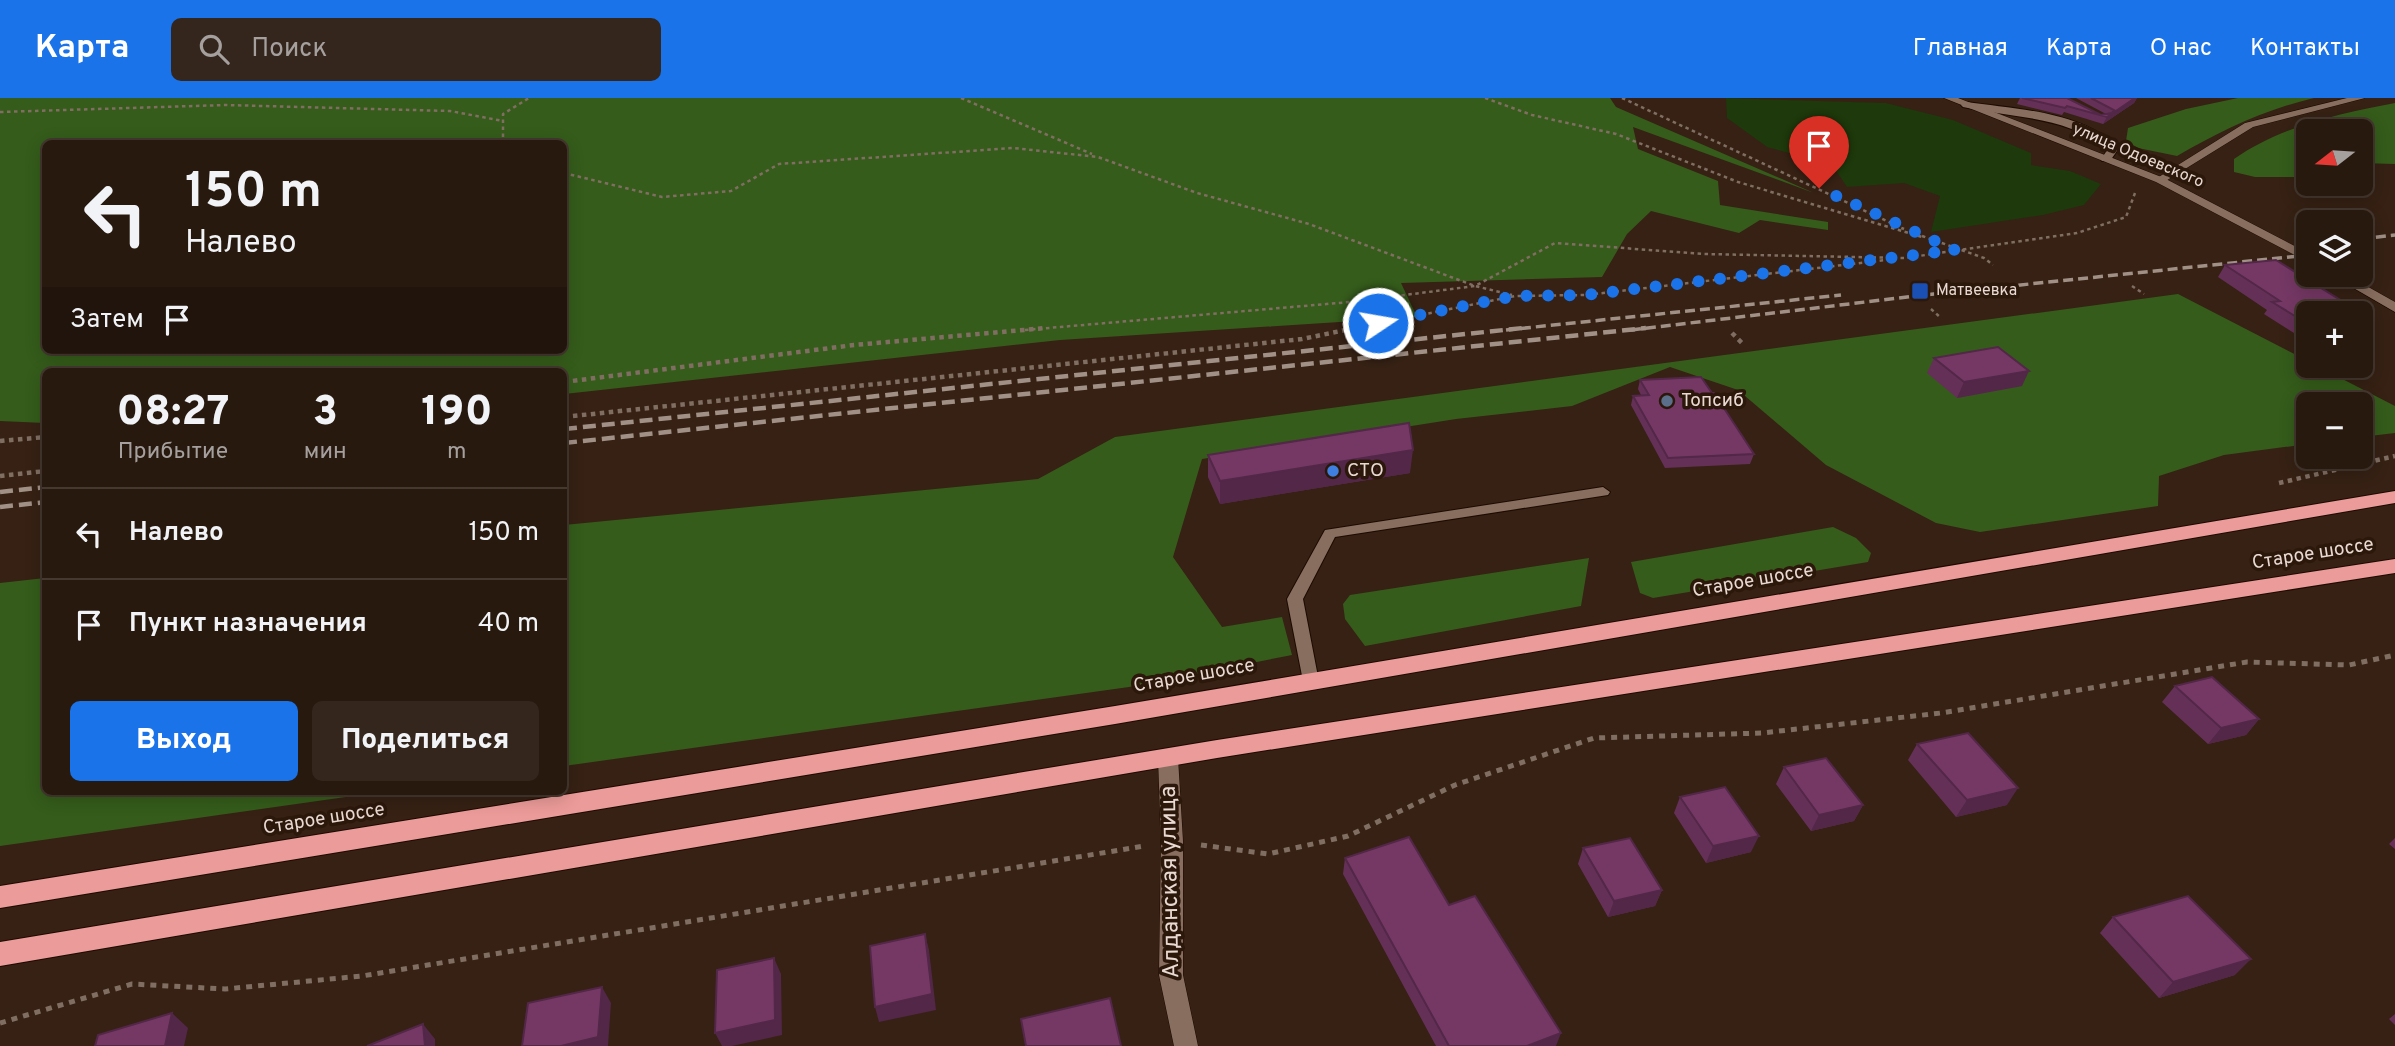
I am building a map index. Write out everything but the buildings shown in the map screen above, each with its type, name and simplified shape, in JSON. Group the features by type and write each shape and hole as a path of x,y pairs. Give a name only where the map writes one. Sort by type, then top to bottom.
{"highway":[{"name":"Старое шоссе","path":"0,897 1310,682 2395,497"},
{"name":"Старое шоссе","path":"0,954 1168,758 2395,566"}],"street":[{"name":"улица Одоевского","path":"1949,98 2160,180 2296,252"},
{"path":"2160,180 2249,125 2360,98"},
{"path":"2359,287 2395,308"},
{"name":"Алданская улица","path":"1168,758 1172,841 1171,975 1186,1046"}],"lane":[{"path":"1966,105 2013,112 2089,131 2114,148 2106,159"},
{"path":"1310,682 1295,599 1330,533 1603,492"}],"path":[{"path":"503,140 503,114 529,98"},
{"path":"961,98 1098,157 1197,193 1309,224 1475,286 1515,296"},
{"path":"1485,98 1532,115 1616,134 1738,183 1922,237"},
{"path":"1622,98 1922,237 1984,258 1993,265"},
{"path":"0,112 226,105 450,111 503,121"},
{"path":"567,174 662,197 731,191 779,164 1013,148 1098,157"},
{"path":"567,417 1302,339 1515,296 1586,295 1905,258 2077,233 2126,217 2134,198 2135,170"},
{"path":"567,382 854,345 1350,302 1475,286 1555,243 1704,254 1905,258"},
{"path":"2132,286 2144,294"},
{"path":"1931,309 1941,317"},
{"path":"1732,333 1742,343"},
{"path":"0,441 42,437"},
{"path":"2279,483 2395,456"},
{"path":"0,476 42,471"},
{"path":"0,1023 132,984 225,989 362,976 1172,841 1268,854 1348,836 1455,785 1594,738 1762,733 1941,713 2248,662 2349,665 2395,654"}],"green space":[{"path":"0,98 1610,98 1616,107 1814,193 1633,127 1638,149 1718,181 1720,205 1828,222 1828,230 1760,220 1739,233 1651,211 1627,234 1602,277 1401,283 1417,317 1060,340 567,394 567,368 42,368 42,423 0,421"},
{"path":"1726,98 1886,103 1953,120 2031,153 2031,165 2070,171 2101,184 2084,205 2043,215 1931,232 1940,196 1904,183 1847,187 1832,165 1767,147 1727,118"},
{"path":"2238,98 2314,98 2243,122 2177,156 2138,148 2126,141 2128,128 2186,109"},
{"path":"2395,103 2395,164 2373,163 2373,119 2325,119"},
{"path":"2296,128 2296,177 2255,177 2234,172 2234,159"},
{"path":"2178,294 2296,355 2296,378 2340,378 2368,392 2296,392 2296,446 2224,455 2159,476 2158,506 1980,532 1936,523 1826,465 1738,390 1670,367 1572,406 1456,419 1202,459 1173,557 1222,627 1282,617 1292,655 1129,687 567,766 567,525 1038,479 1115,437"},
{"path":"2373,395 2395,406 2395,433 2373,436"},
{"path":"1833,527 1856,538 1871,553 1868,562 1653,598 1640,593 1631,562"},
{"path":"1589,558 1581,606 1365,646 1345,619 1343,604 1350,595"},
{"path":"42,578 42,795 360,795 0,846 0,583"}],"railway":[{"path":"2373,238 2395,235"},
{"path":"1631,330 1924,295 2296,256"},
{"path":"1506,330 1841,295"},
{"path":"567,429 1523,328"},
{"path":"567,443 1646,328"},
{"path":"0,492 42,487"},
{"path":"0,507 42,502"}],"place":[{"name":"Матвеевка","path":"1920,291"},
{"name":"Топсиб","path":"1667,401"},
{"name":"СТО","path":"1333,471"}],"route":[{"path":"1378,323 1515,296 1586,295 1955,250 1819,188"}]}
